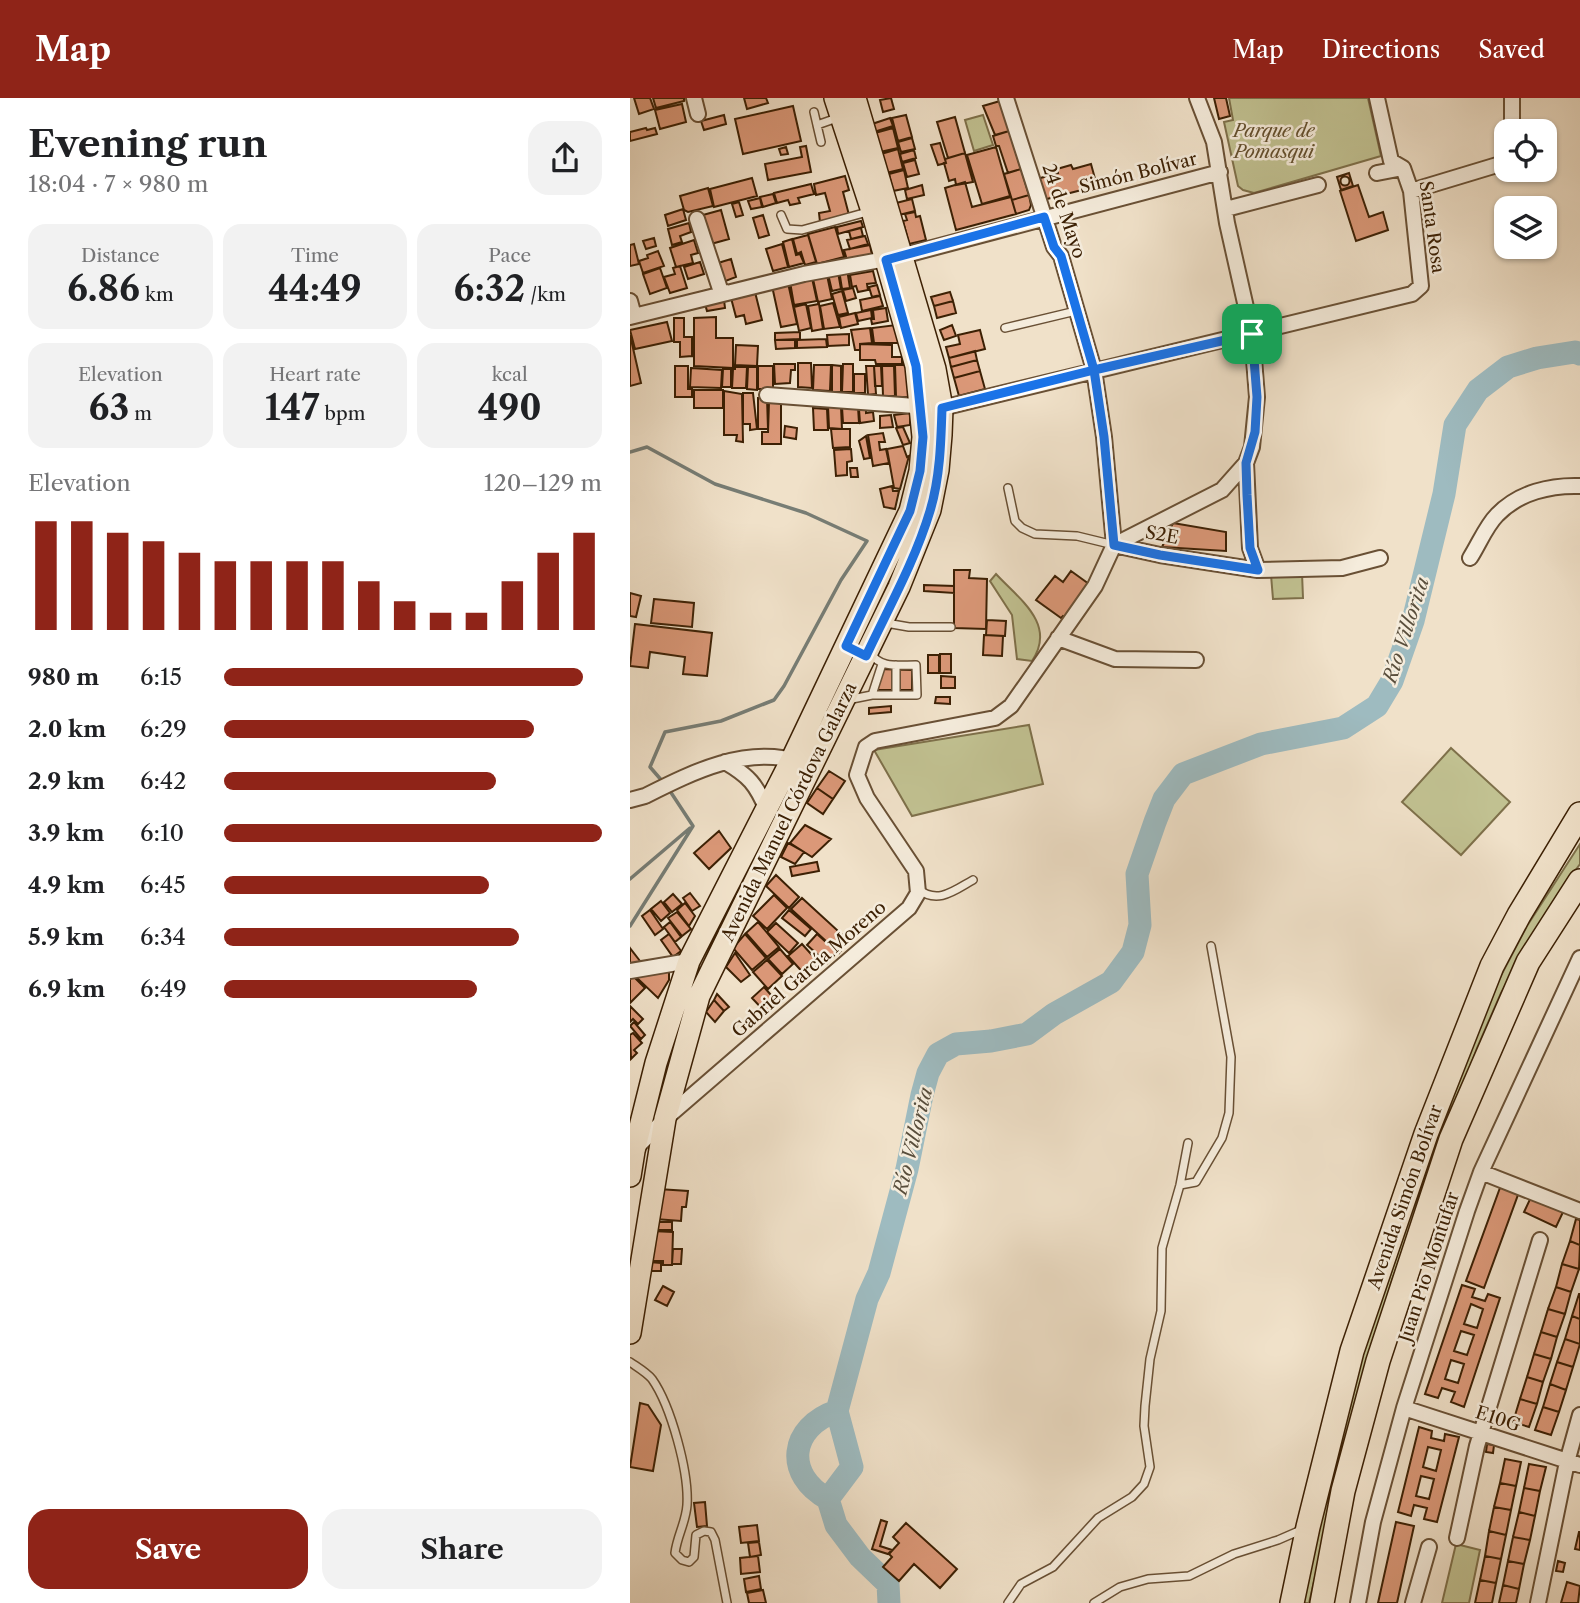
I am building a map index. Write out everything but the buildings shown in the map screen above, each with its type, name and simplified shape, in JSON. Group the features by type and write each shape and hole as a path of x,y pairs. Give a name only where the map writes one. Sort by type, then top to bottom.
{"highway":[{"name":"Avenida Simón Bolívar","path":"1292,1603 1352,1351 1426,1134 1493,966 1519,915 1580,814"},
{"name":"Avenida Simón Bolívar","path":"1322,1603 1343,1491 1378,1361 1451,1139 1528,962 1580,881"}],"main road":[{"name":"Avenida Manuel Córdova Galarza","path":"855,98 894,258"},
{"name":"Avenida Manuel Córdova Galarza","path":"630,1333 658,1152 699,996 802,762 835,702 872,656 882,622 930,510 938,470 930,347 872,211 838,107"},
{"name":"Avenida Manuel Córdova Galarza","path":"835,702 846,646 910,511 920,471 923,437 932,407"},
{"path":"846,646 872,656"},
{"name":"Avenida Manuel Córdova Galarza","path":"632,1159 656,1063 689,961 766,810 802,762"},
{"path":"632,1159 658,1152"}],"street":[{"path":"694,98 698,114"},
{"name":"24 de Mayo","path":"1006,98 1054,247 1061,256 1094,370 1104,437 1114,545"},
{"path":"1197,98 1214,142 1227,223 1252,334 1257,397 1255,432 1246,463 1250,548 1258,570"},
{"name":"Santa Rosa","path":"1252,334 1412,294 1421,286 1411,191 1403,168 1391,161 1377,98"},
{"path":"1511,119 1512,98"},
{"path":"1411,191 1494,166"},
{"path":"1377,173 1403,168"},
{"name":"Simón Bolívar","path":"632,316 815,272 894,258 1220,172"},
{"path":"1226,209 1318,185"},
{"path":"696,219 721,292 725,292"},
{"path":"630,301 632,316"},
{"path":"767,395 932,407 1252,334"},
{"path":"918,889 916,871 867,798 857,775 866,747 875,741 995,718 1011,706 1095,586 1114,545 1222,490 1246,463"},
{"path":"1471,558 1497,515 1522,496 1556,486 1580,486"},
{"name":"S2E","path":"1114,545 1258,570 1342,568 1380,558"},
{"path":"1059,638 1115,659 1196,660"},
{"path":"630,800 725,762 757,755 802,762"},
{"path":"725,762 753,782 766,810"},
{"name":"Gabriel García Moreno","path":"632,1159 665,1119 909,908 918,889"},
{"name":"Juan Pio Montufar","path":"1358,1603 1373,1522 1404,1408 1467,1211 1482,1172 1580,958"},
{"path":"630,971 689,961"},
{"path":"1482,1172 1580,1211"},
{"path":"1457,1538 1481,1434 1540,1240"},
{"name":"E10G","path":"1404,1408 1573,1464"},
{"path":"1538,1603 1573,1464 1580,1415"},
{"path":"1413,1603 1429,1547"}],"lane":[{"path":"817,125 838,107"},
{"path":"814,112 821,142"},
{"path":"781,215 787,229 802,230 872,211"},
{"path":"1005,328 1076,311"},
{"name":"S2E","path":"1008,488 1015,521 1022,528 1035,534 1077,536 1114,545"},
{"path":"882,622 909,627 951,628"},
{"path":"835,702 873,695 917,695 916,665 896,665 872,656 873,695"},
{"path":"896,665 896,695"},
{"path":"918,889 929,896 943,896 973,880"},
{"path":"1180,1185 1196,1182 1222,1138 1229,1113 1230,1057 1211,946"},
{"path":"1008,1603 1021,1584 1053,1567 1098,1518 1132,1497 1144,1484 1150,1467 1145,1434 1145,1406 1150,1359 1161,1311 1162,1248 1180,1185 1188,1143"},
{"path":"630,1362 652,1379 669,1415 684,1466 688,1483 687,1509 675,1553 682,1560 689,1562 694,1557 695,1535 704,1531 711,1532 727,1603"},
{"path":"1094,1603 1120,1587 1148,1579 1189,1576 1234,1554 1278,1541 1308,1527"}],"green space":[{"name":"Parque de Pomasqui","path":"1229,98 1368,98 1381,156 1254,193 1243,190 1238,186 1224,122 1233,120"},
{"path":"983,115 993,145 974,151 965,120"},
{"path":"1302,573 1303,598 1273,599 1271,575"},
{"path":"996,574 1024,603 1038,624 1039,648 1032,661 1017,659 1012,615 990,581"},
{"path":"1029,725 1043,784 912,816 874,750"},
{"path":"1451,748 1510,802 1461,855 1402,802"},
{"path":"1580,844 1580,864 1557,896 1501,993 1477,1048 1392,1280 1356,1403 1309,1603 1302,1603 1347,1399 1409,1206 1494,989 1527,926"},
{"path":"1456,1544 1480,1550 1469,1603 1442,1603"}],"waterway":[{"name":"Río Villorita","path":"889,1603 888,1584 860,1557 836,1525 828,1499 852,1467 837,1411 867,1299 879,1273 907,1169 928,1073 938,1054 956,1044 1027,1034 1054,1014 1111,982 1133,952 1140,925 1137,874 1164,799 1183,774 1261,744 1343,728 1377,706 1392,681 1413,621 1444,494 1455,425 1478,390 1508,367 1537,358 1575,352 1580,354"},
{"path":"630,452 647,447 715,484 806,513 867,541 841,580 774,700 721,721 665,732 650,767 663,782"},
{"path":"630,926 693,826 668,788"},
{"path":"630,879 690,828"},
{"name":"Río Villorita","path":"828,1499 804,1477 798,1452 801,1440 809,1428 821,1418 837,1411"}],"route":[{"path":"1252,334 1094,370 1061,256 1054,247 1044,217 886,260 916,366 922,407 920,471 910,511 846,646 866,656 899,587 930,510 938,470 942,408 1094,370 1104,437 1114,545 1258,570 1250,548 1246,463 1255,432 1257,397 1252,334"}]}
